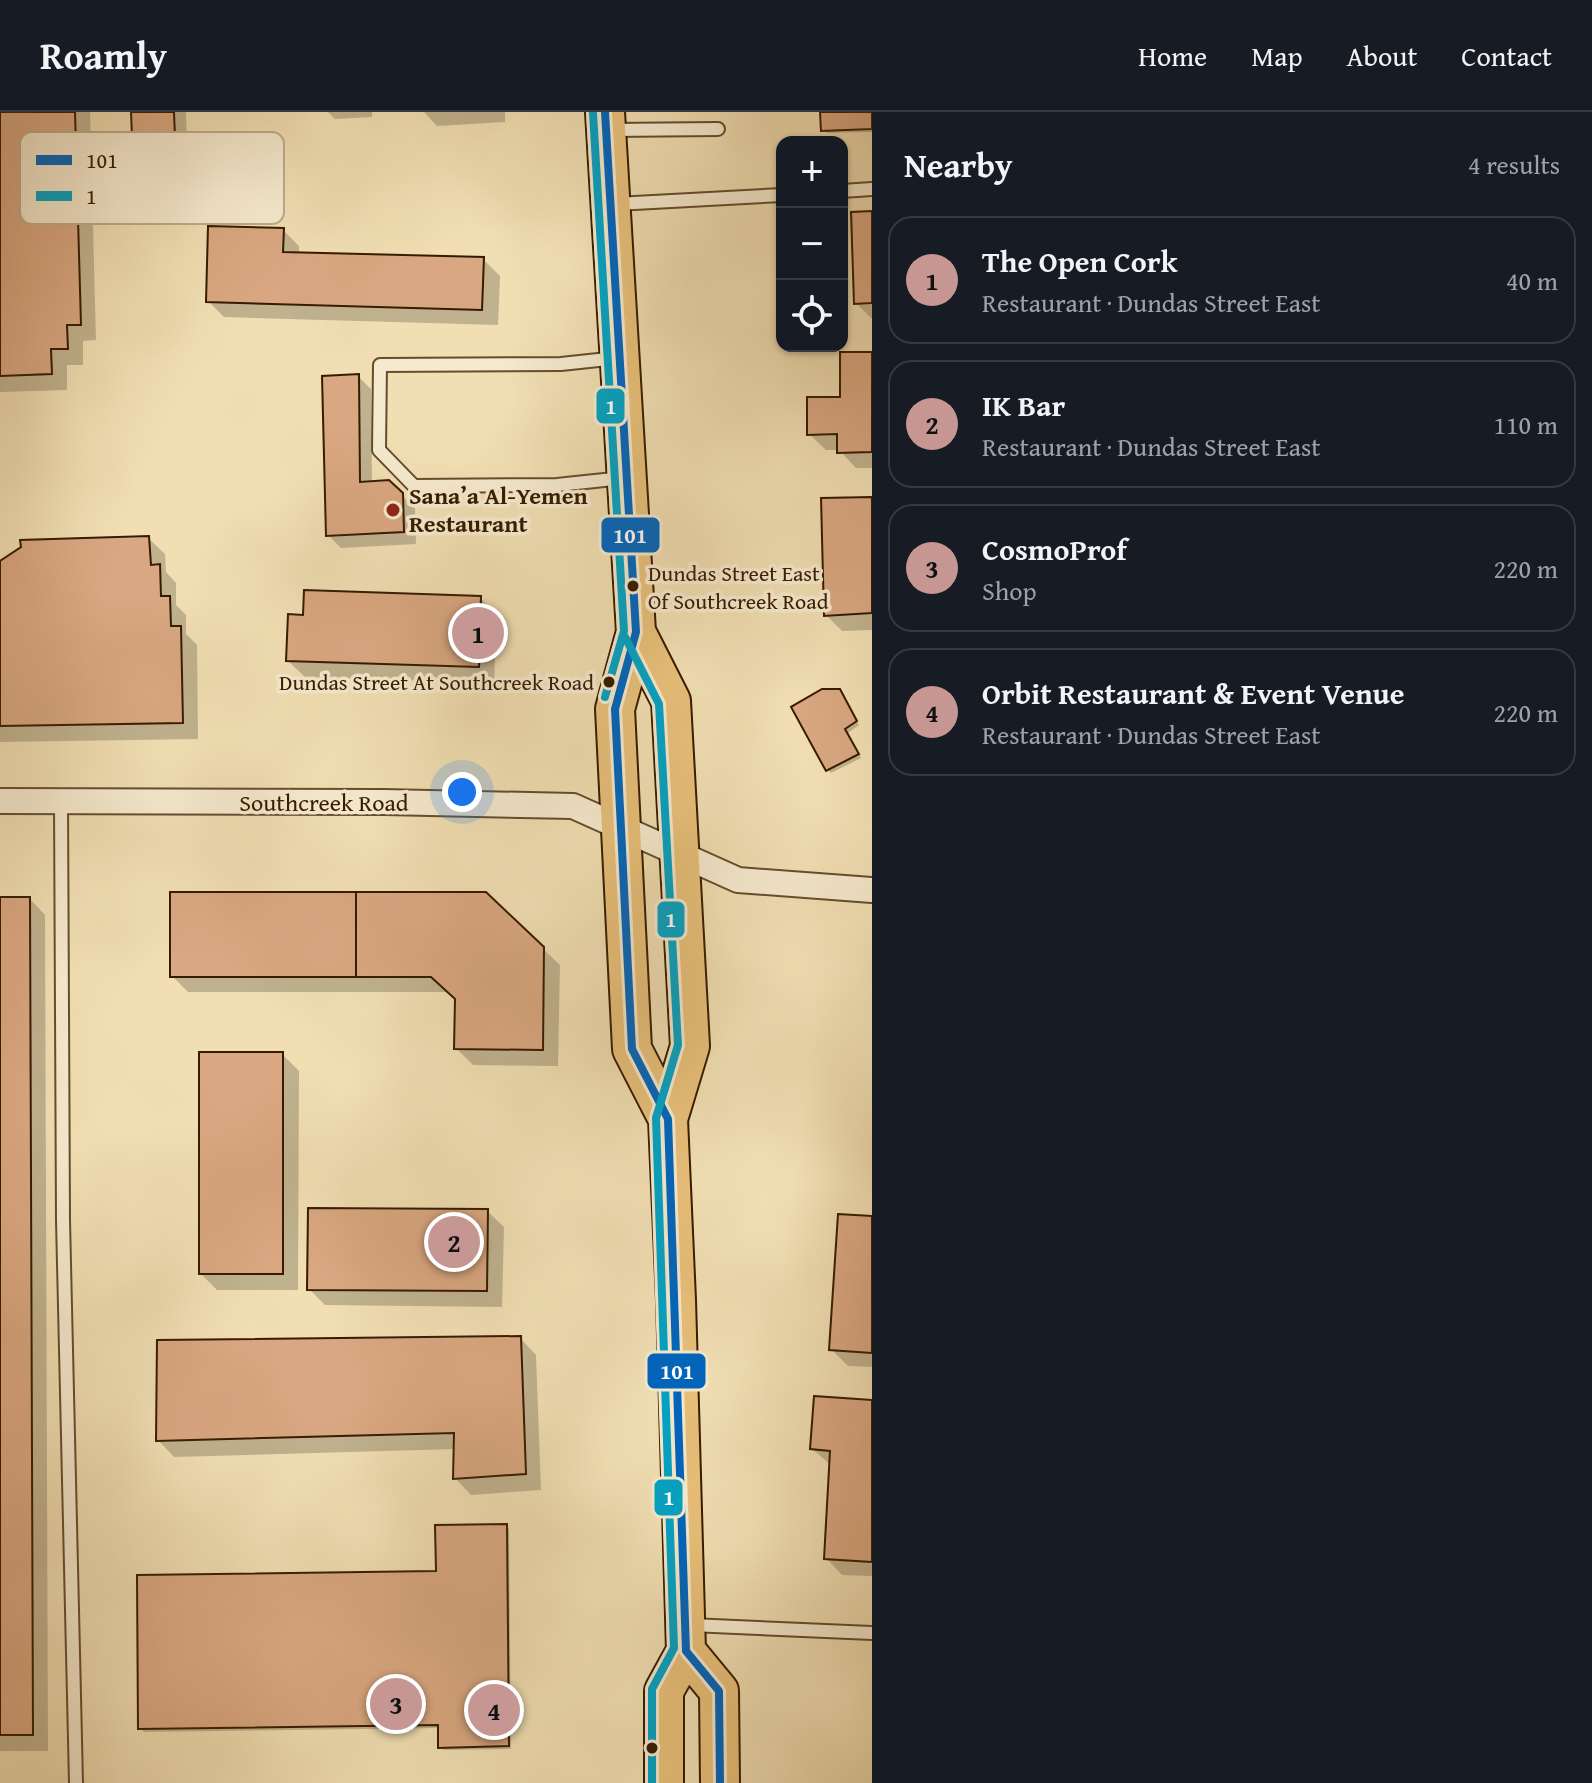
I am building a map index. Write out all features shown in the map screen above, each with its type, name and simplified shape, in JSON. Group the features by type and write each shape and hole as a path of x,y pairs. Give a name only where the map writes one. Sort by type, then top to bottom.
{"main road":[{"path":"605,121 636,632 615,709 632,1049 668,1119"},
{"path":"636,632 671,701 690,1046 668,1119 686,1638 664,1691 664,1783"},
{"path":"686,1638 719,1691 720,1783"}],"street":[{"name":"Southcreek Road","path":"0,801 573,806 738,880 872,890"}],"lane":[{"path":"605,121 718,129"},
{"path":"848,191 872,189"},
{"path":"609,204 776,195"},
{"path":"618,358 561,364 380,365 379,450 414,486 557,485 626,477"},
{"path":"61,801 63,1235 76,1783"},
{"path":"686,1638 872,1633"}],"building":[{"path":"0,112 75,112 76,132 20,132 20,224 78,224 81,325 67,325 68,349 51,349 52,374 0,376"},
{"path":"131,112 174,112 175,132 132,132"},
{"path":"820,112 872,112 872,129 821,131"},
{"path":"872,211 872,303 854,304 851,212"},
{"path":"208,226 284,228 283,252 484,257 482,310 206,302"},
{"path":"840,352 872,352 872,452 837,453 837,434 807,435 807,397 840,397"},
{"path":"359,374 360,482 389,480 403,493 404,532 326,536 322,376"},
{"path":"872,497 872,613 824,616 821,498"},
{"path":"149,536 151,565 160,564 161,596 170,596 171,626 181,626 183,723 0,726 0,561 21,547 20,540"},
{"path":"304,590 481,596 479,667 286,661 288,614 303,615"},
{"path":"822,689 840,689 857,721 845,729 859,754 826,771 791,707"},
{"path":"170,892 356,892 356,977 170,977"},
{"path":"356,892 486,892 544,947 543,1050 454,1049 455,999 431,977 356,977"},
{"path":"0,897 30,897 33,1735 0,1735"},
{"path":"199,1052 283,1052 283,1274 199,1274"},
{"path":"308,1208 488,1209 487,1291 307,1290"},
{"path":"838,1214 872,1216 872,1353 829,1350"},
{"path":"521,1336 526,1474 453,1479 454,1433 156,1441 157,1340"},
{"path":"814,1396 872,1400 872,1562 824,1559 830,1451 810,1449"},
{"path":"507,1524 509,1746 438,1748 438,1725 138,1729 137,1575 436,1571 435,1525"}],"transit line":[{"name":"101","path":"605,112 636,632 615,709 632,1049 668,1119 686,1651 719,1691 720,1783"},
{"name":"1","path":"593,113 624,631 605,697"},
{"name":"1","path":"625,637 659,704 678,1045 656,1118 674,1648 652,1689 652,1783"}],"place":[{"name":"Sana’a Al-Yemen Restaurant","path":"393,510"},
{"name":"Dundas Street East Of Southcreek Road","path":"633,586"},
{"name":"The Open Cork","path":"478,633"},
{"name":"Dundas Street At Southcreek Road","path":"609,682"},
{"name":"IK Bar","path":"454,1242"},
{"name":"CosmoProf","path":"396,1704"},
{"name":"Orbit Restaurant & Event Venue","path":"494,1710"}]}
